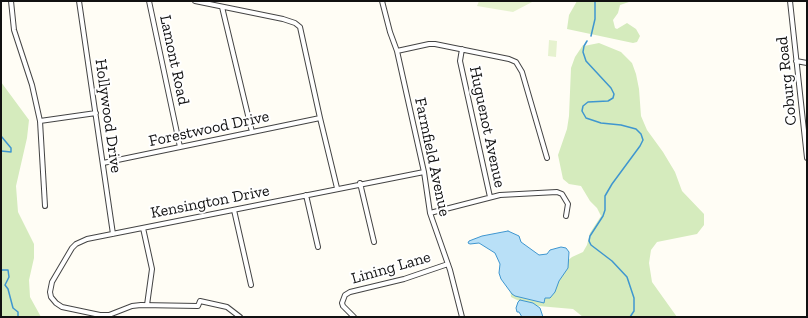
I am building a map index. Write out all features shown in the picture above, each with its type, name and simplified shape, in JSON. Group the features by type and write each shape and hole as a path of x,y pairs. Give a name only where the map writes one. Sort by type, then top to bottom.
{"street":[{"path":"11,1 14,30 32,85 40,121 45,206"},
{"name":"Hollywood Drive","path":"79,1 113,234"},
{"name":"Lamont Road","path":"149,1 180,147"},
{"path":"195,1 282,19 295,23 300,27 337,188"},
{"path":"209,1 215,5"},
{"name":"Farmfield Avenue","path":"382,1 390,32 397,51 424,172 430,212 448,264 462,317"},
{"name":"Coburg Road","path":"790,1 807,158"},
{"path":"222,7 252,132"},
{"path":"397,51 428,44 435,44 510,59 516,62 520,67 547,158"},
{"name":"Huguenot Avenue","path":"430,212 490,197 460,61 462,49"},
{"path":"796,61 807,63"},
{"path":"40,121 96,113"},
{"name":"Forestwood Drive","path":"103,163 320,118"},
{"name":"Kensington Drive","path":"146,305 132,306 109,315 100,315 62,306 56,303 51,297 50,292 52,282 72,248 76,244 87,239 360,183 424,172"},
{"path":"360,183 374,242"},
{"path":"490,197 500,195 557,192 562,194 568,204 566,216"},
{"path":"306,195 318,247"},
{"path":"234,210 251,285"},
{"path":"143,228 152,269 146,305 198,306 200,301 227,307 240,317"},
{"name":"Lining Lane","path":"354,317 342,306 345,295 350,292 404,279 448,264"}],"green space":[{"path":"479,1 534,1 513,12 477,6"},
{"path":"577,1 632,1 620,5 618,13 613,20 615,28 617,29 627,23 636,29 640,36 637,42 633,43 567,29 569,15"},
{"path":"549,40 557,41 556,57 548,56"},
{"path":"599,43 621,52 632,63 639,89 641,116 647,130 675,172 682,191 704,214 704,225 697,234 657,242 651,250 649,263 652,282 677,317 583,317 573,309 538,306 523,303 511,297 510,284 561,266 572,257 583,252 587,245 590,233 601,216 581,186 569,184 563,179 558,155 567,129 571,68 575,57 583,45"},
{"path":"1,82 29,120 27,138 16,186 18,212 34,244 34,258 29,280 30,297 41,317 1,317"}],"water":[{"path":"508,231 519,236 521,242 539,255 547,254 550,250 561,247 566,248 569,252 568,268 559,281 555,292 550,298 545,298 544,303 512,294 501,279 499,273 500,264 495,253 479,243 468,243 469,241 482,236"},
{"path":"520,300 533,303 540,308 543,317 522,317 519,312 517,312 516,308"}],"waterway":[{"path":"591,36 595,19 595,1"},
{"path":"587,41 583,52 586,61 611,88 614,94 613,98 608,101 588,102 583,106 582,111 586,118 601,123 621,125 636,129 641,134 643,140 605,196 605,210 603,216 590,236 589,241 591,245 612,261 627,277 634,298 634,311 630,317"},
{"path":"1,136 11,148 11,152 1,151"},
{"path":"1,270 8,270 9,277 5,285 8,289 13,308 18,312 18,317"}]}
